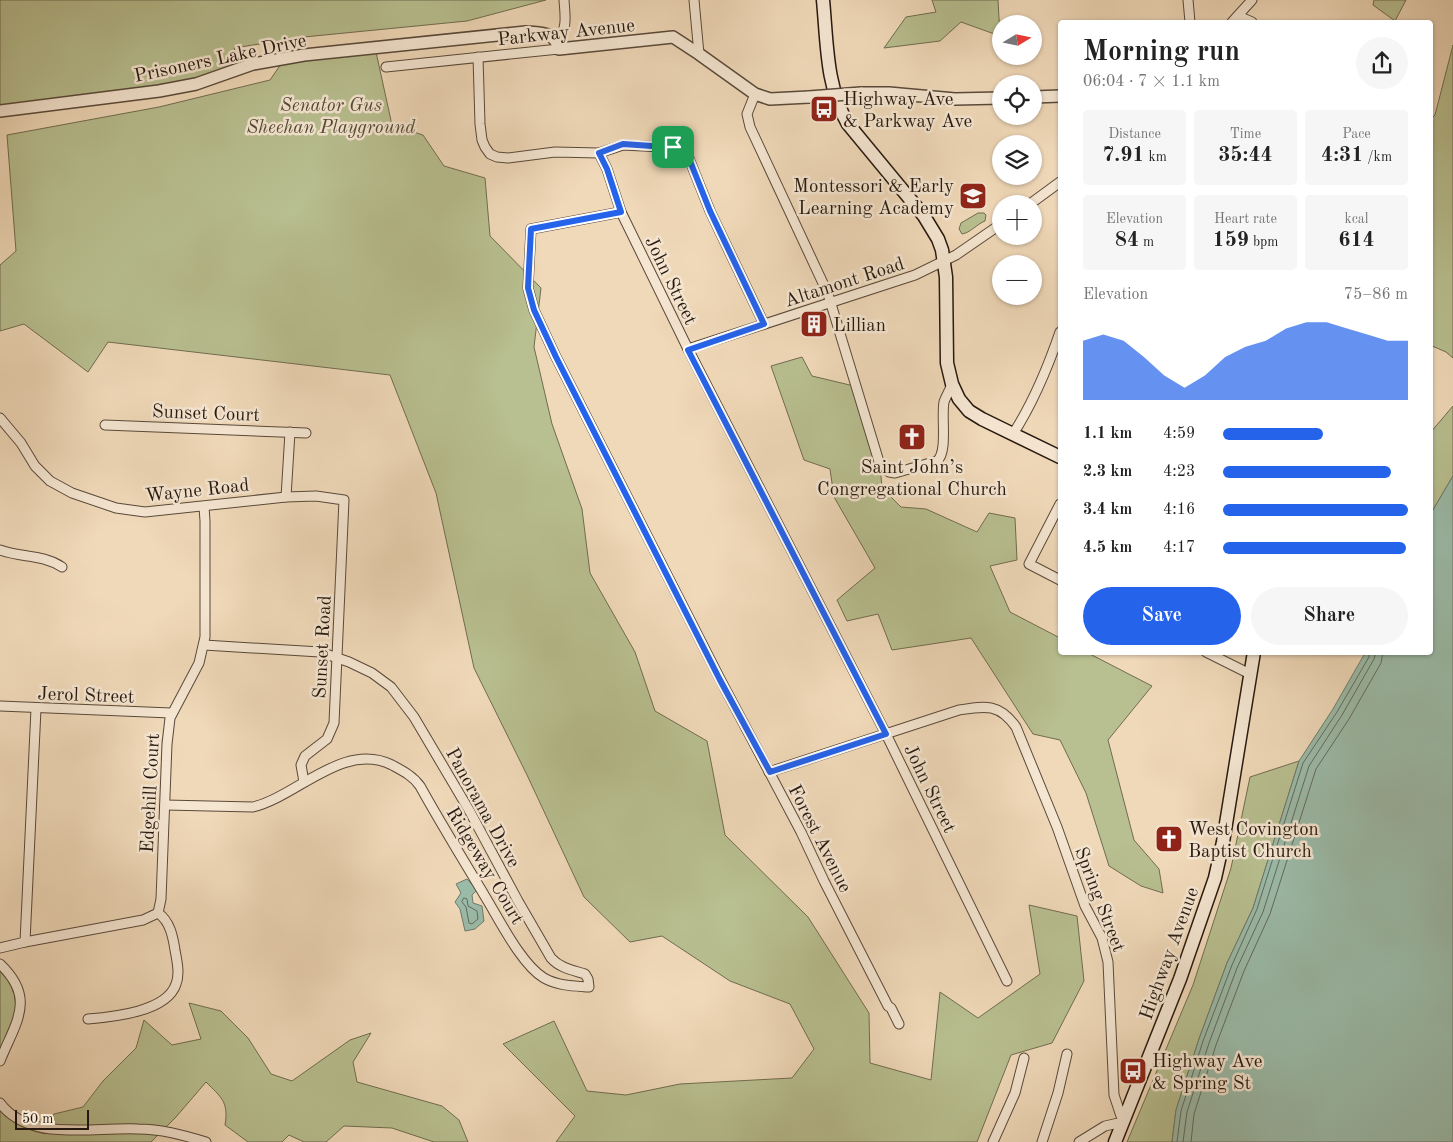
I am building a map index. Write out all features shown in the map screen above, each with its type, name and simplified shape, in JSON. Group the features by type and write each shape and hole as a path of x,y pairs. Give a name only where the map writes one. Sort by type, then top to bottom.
{"main road":[{"path":"823,0 832,81 840,111 848,124 932,228 940,245 946,277 947,363 952,384 959,399 969,411 1058,456"},
{"name":"Highway Avenue","path":"1115,1142 1180,979 1215,878 1223,842 1253,655"}],"street":[{"path":"558,45 566,18 564,0"},
{"path":"694,0 699,54"},
{"path":"1188,0 1190,20"},
{"path":"1235,19 1252,0"},
{"name":"Prisoners Lake Drive","path":"0,111 159,91 196,84 253,64 304,55 526,32 542,33 553,37 558,45"},
{"name":"Parkway Avenue","path":"386,67 478,57 558,45 673,37 755,94 770,99 861,93 889,93 955,99 992,98"},
{"path":"478,57 480,124 482,140 490,154 508,158 555,152 599,153 623,144 681,148 688,156 710,211 764,324"},
{"path":"755,94 747,114 750,127 828,294 874,451 880,465 889,472 895,473 937,461 942,457 944,403 952,384"},
{"path":"1042,97 1058,96"},
{"name":"John Street","path":"599,153 607,169 621,212 688,350 886,734 1007,981"},
{"path":"1042,195 1058,183"},
{"name":"Forest Avenue","path":"621,212 531,229 528,288 534,310 707,654 770,772 888,1006 892,1008 899,1024"},
{"name":"Altamont Road","path":"688,350 914,275 944,262 992,230"},
{"path":"1014,434 1052,356 1058,338"},
{"name":"Wayne Road","path":"0,418 21,443 35,466 50,481 72,493 116,508 138,512 204,507 286,497 316,496 344,500"},
{"name":"Sunset Court","path":"105,425 306,433"},
{"path":"286,497 290,432"},
{"name":"Sunset Road","path":"304,782 301,765 305,756 327,739 334,724 344,500"},
{"name":"Edgehill Court","path":"158,913 161,899 167,744 171,713 199,663 204,645 206,625 204,507"},
{"path":"1058,508 1029,564 1058,579"},
{"path":"0,550 10,554 50,559 62,567"},
{"name":"Panorama Drive","path":"204,645 320,652 337,657 372,673 396,691 414,717 469,810 550,958 562,967 585,974 589,986 556,983"},
{"path":"1212,655 1250,674"},
{"name":"Jerol Street","path":"0,706 36,709 171,713"},
{"name":"Spring Street","path":"886,734 959,710 983,706 998,709 1009,717 1016,727 1085,906 1102,938 1108,962 1114,1095 1123,1122"},
{"path":"25,942 36,709"},
{"path":"770,772 886,734"},
{"name":"Ridgeway Court","path":"304,782 348,761 367,759 388,763 406,772 420,786 510,938 524,958 536,972 556,983"},
{"path":"165,805 253,807 289,792 304,782"},
{"path":"0,948 144,920 158,913 162,916 169,926 178,964 177,981 171,994 152,1006 124,1014 88,1018"},
{"path":"0,964 14,979 18,988 20,1005 16,1025 0,1061"},
{"path":"1042,1142 1058,1093 1067,1054"},
{"path":"993,1142 1014,1093 1024,1058"},
{"path":"0,1104 16,1124 28,1130 45,1134 63,1135 137,1128 165,1131 206,1142"},
{"path":"1079,1142 1105,1126 1123,1122"}],"green space":[{"path":"0,0 546,0 467,21 304,37 234,48 242,68 196,84 0,111"},
{"path":"932,0 998,0 999,15 992,15 992,33 961,22 940,41 884,48 906,17 936,12"},
{"path":"1374,0 1406,0 1396,20 1373,5"},
{"path":"1453,45 1453,358 1446,352 1433,346 1433,117"},
{"name":"Senator Gus Sheehan Playground","path":"376,52 392,125 423,135 444,166 485,178 490,236 541,288 534,347 552,424 582,509 590,573 635,652 655,711 707,741 725,835 808,917 869,1013 870,1063 931,1080 940,992 978,1018 1040,974 1029,905 1077,916 1084,981 1052,1043 1011,1055 977,1142 556,1142 575,1116 503,1044 554,1021 587,1091 626,1095 680,1084 792,1078 814,1049 790,1004 730,981 662,936 630,942 584,897 474,668 436,493 390,375 108,342 88,372 24,324 0,331 0,265 16,251 7,135 159,107 270,80 281,64"},
{"path":"978,213 986,215 985,221 962,234 959,229 961,223"},
{"path":"802,357 812,376 854,386 880,465 882,488 901,507 926,509 977,532 989,513 1015,518 1017,560 990,566 1010,612 1058,637 1058,655 1092,655 1152,686 1108,740 1134,840 1159,869 1163,893 1141,886 1109,866 1086,793 1060,740 1033,734 971,638 892,650 878,614 847,621 837,600 875,568 834,497 830,469 804,460 771,366"},
{"path":"1453,406 1453,476 1433,510 1433,429"},
{"path":"1299,761 1253,908 1227,963 1199,1039 1176,1110 1172,1142 1127,1142 1193,985 1231,868 1250,777"},
{"path":"0,964 10,974 20,1005 0,1061"},
{"path":"189,1003 221,1011 248,1038 271,1074 292,1081 350,1040 371,1033 353,1062 357,1082 442,1106 459,1120 468,1142 434,1142 392,1128 344,1126 326,1142 304,1142 289,1135 282,1142 248,1142 225,1125 226,1111 223,1100 206,1082 176,1117 151,1142 0,1142 0,1103 13,1121 30,1130 45,1134 54,1114 83,1107 103,1081 136,1048 144,1020 172,1045 201,1039"}],"water":[{"path":"1453,476 1453,1142 1172,1142 1176,1110 1199,1039 1227,963 1253,908 1299,761 1333,709 1364,655 1433,655 1433,510"},
{"path":"467,879 477,890 472,895 473,903 482,906 484,921 475,929 465,931 460,909 455,902 461,893 456,884"}],"place":[{"name":"Highway Ave & Parkway Ave","path":"824,109"},
{"name":"Montessori & Early Learning Academy","path":"973,196"},
{"name":"Lillian","path":"814,324"},
{"name":"Saint John’s Congregational Church","path":"912,437"},
{"name":"West Covington Baptist Church","path":"1169,839"},
{"name":"Highway Ave & Spring St","path":"1133,1071"}],"route":[{"path":"623,144 673,147 681,148 688,156 710,211 764,324 688,350 886,734 770,772 720,680 556,357 529,296 527,272 531,229 621,212 607,169 599,153 623,144"}]}
